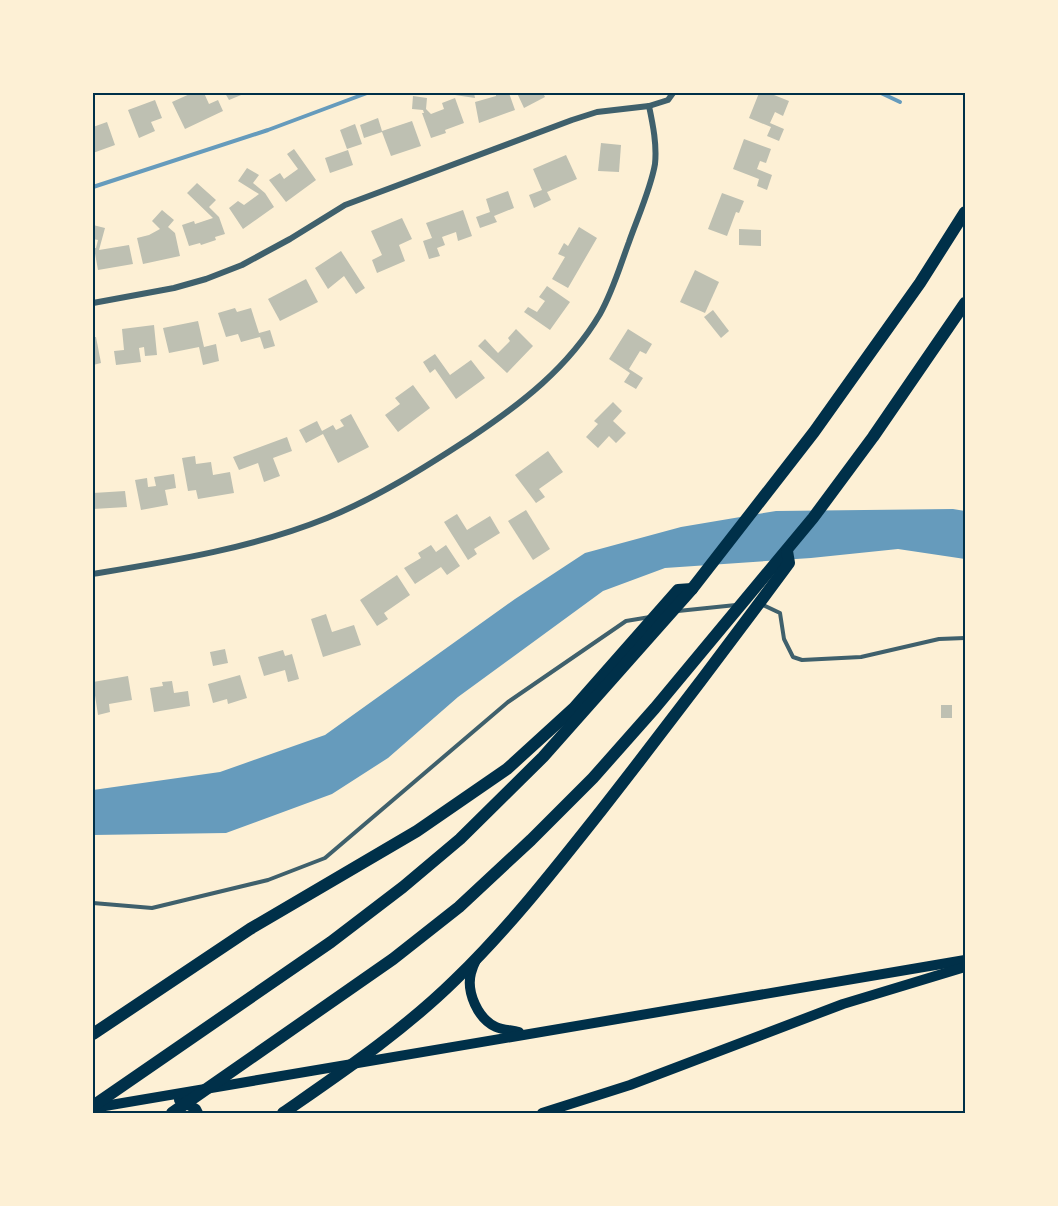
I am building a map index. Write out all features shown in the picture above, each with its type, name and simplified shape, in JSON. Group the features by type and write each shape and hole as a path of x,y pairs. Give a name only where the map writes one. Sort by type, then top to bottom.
{"highway":[{"path":"93,1107 332,942 403,887 460,839 543,757 678,590 692,589 814,432 920,283 965,212"},
{"path":"172,1113 393,959 459,906 531,840 593,778 787,551 852,466 965,303"},
{"path":"283,1113 355,1064 433,1000 477,958 529,902 658,738 789,563 787,551"},
{"path":"93,1034 250,928 417,831 507,769 602,683"}],"main road":[{"path":"477,958 470,977 477,1008 490,1024 497,1028 528,1034"},
{"path":"93,1107 965,960"},
{"path":"542,1113 630,1085 843,1004 965,968"},
{"path":"147,1098 174,1098 198,1113"}],"street":[{"path":"93,303 174,288 206,279 242,265 345,205 572,120 597,112 649,106 668,100 673,93"},
{"path":"93,574 207,553 269,538 328,518 420,471 508,413 536,391 564,363 588,332 610,292 655,165 655,132 649,106"}],"lane":[{"path":"93,903 152,908 268,880 326,858 508,702 626,621 697,608 760,603 780,613 784,639 788,648 793,657 802,660 861,657 939,639 965,638"}],"water":[{"path":"953,509 965,511 965,559 898,549 811,558 665,568 603,591 458,697 388,758 332,794 226,833 93,835 93,790 220,772 325,735 515,599 585,553 681,527 776,511"}],"building":[{"path":"192,93 204,93 209,104 218,100 223,111 185,129 172,102"},
{"path":"225,93 246,93 229,100"},
{"path":"455,93 474,93 475,98 455,95"},
{"path":"496,93 509,93 515,110 479,123 475,102 496,96"},
{"path":"517,93 543,93 545,97 524,108"},
{"path":"759,93 769,93 789,101 783,116 775,112 770,123 784,129 779,141 767,136 771,127 749,118"},
{"path":"413,96 427,98 426,109 431,114 444,109 442,103 455,98 464,123 431,138 423,110 412,109"},
{"path":"155,100 162,118 151,122 155,131 139,138 128,110"},
{"path":"378,118 382,131 412,121 421,146 391,156 382,132 364,138 360,125"},
{"path":"107,122 115,145 93,153 93,127"},
{"path":"355,124 362,144 347,149 340,130"},
{"path":"744,139 771,149 766,163 760,161 757,169 772,175 767,190 757,186 759,179 733,169"},
{"path":"601,143 621,145 619,172 598,171"},
{"path":"294,149 316,180 286,202 269,180 280,173 284,179 298,169 287,154"},
{"path":"348,150 353,165 330,173 325,158"},
{"path":"566,155 577,179 547,192 551,200 534,208 529,195 542,190 533,169"},
{"path":"247,168 259,175 253,183 265,193 274,207 243,229 229,208 238,201 244,205 259,194 238,181"},
{"path":"197,183 216,200 209,207 219,217 225,234 201,245 200,243 189,246 182,225 194,221 195,224 213,218 187,193"},
{"path":"508,191 514,208 494,216 497,222 480,228 476,217 490,212 486,199"},
{"path":"722,193 744,201 739,213 736,212 727,236 708,229"},
{"path":"162,210 174,220 168,227 175,233 180,256 143,264 137,238 160,229 152,221"},
{"path":"463,210 472,236 458,241 456,232 442,237 445,245 437,248 440,256 429,259 423,241 432,238 426,223"},
{"path":"402,218 412,239 399,245 405,261 377,273 372,260 382,255 371,231"},
{"path":"93,225 105,228 99,250 129,245 133,264 98,270 94,248 98,240 93,239"},
{"path":"579,227 597,238 568,288 552,279 565,257 558,254 564,243 568,246"},
{"path":"739,229 761,230 761,246 739,245"},
{"path":"341,251 365,288 356,294 344,276 328,289 315,268"},
{"path":"695,270 719,282 705,313 680,302"},
{"path":"306,279 318,302 280,321 268,299"},
{"path":"547,286 570,302 550,330 524,312 528,307 537,312 545,301 539,297"},
{"path":"235,308 237,312 251,308 259,333 270,330 275,346 264,349 260,337 241,342 238,334 226,337 218,313"},
{"path":"713,310 729,331 721,338 704,317"},
{"path":"198,321 204,347 216,344 219,361 203,365 199,347 169,353 163,328"},
{"path":"154,325 157,355 145,356 144,347 139,348 141,362 116,365 114,351 124,350 122,329"},
{"path":"516,329 533,346 507,373 478,346 485,339 498,353 510,341 508,338"},
{"path":"628,329 652,344 646,354 640,351 629,369 643,378 636,389 624,382 630,373 609,359"},
{"path":"93,337 96,337 101,363 93,365"},
{"path":"435,354 450,375 471,360 485,378 456,399 435,369 430,373 423,362"},
{"path":"413,385 430,408 398,432 385,415 400,404 395,398"},
{"path":"613,402 622,411 613,421 626,433 616,443 609,436 598,448 586,437 598,424 594,421"},
{"path":"351,414 369,447 338,463 323,434 306,443 299,430 317,421 322,431 333,425 336,430 344,426 340,420"},
{"path":"287,437 292,451 273,458 280,476 264,482 258,463 239,470 233,457"},
{"path":"548,451 563,472 539,489 545,497 536,503 515,475"},
{"path":"195,456 196,464 211,462 213,475 230,472 234,493 198,499 196,490 188,491 182,458"},
{"path":"174,474 176,488 165,490 168,505 141,510 135,480 147,478 148,487 156,486 154,477"},
{"path":"125,491 127,507 93,509 93,493"},
{"path":"526,510 550,549 533,560 508,521"},
{"path":"457,514 467,530 490,516 500,533 474,549 477,554 468,560 444,522"},
{"path":"431,545 436,552 446,545 460,566 447,575 441,567 415,584 404,568 421,558 418,553"},
{"path":"397,575 410,595 384,613 388,619 377,626 360,600"},
{"path":"326,614 332,632 354,625 361,645 323,657 311,619"},
{"path":"225,649 228,663 213,666 210,652"},
{"path":"283,650 285,656 292,654 299,679 288,682 285,670 264,676 258,657"},
{"path":"240,675 247,698 228,704 227,699 213,703 208,684"},
{"path":"128,676 132,700 109,704 110,712 98,715 93,682"},
{"path":"172,681 174,693 188,691 190,706 154,712 150,688 163,686 162,682"},
{"path":"941,705 952,705 952,718 941,718"}],"waterway":[{"path":"93,187 268,130 367,93"},
{"path":"881,93 900,102"}]}
